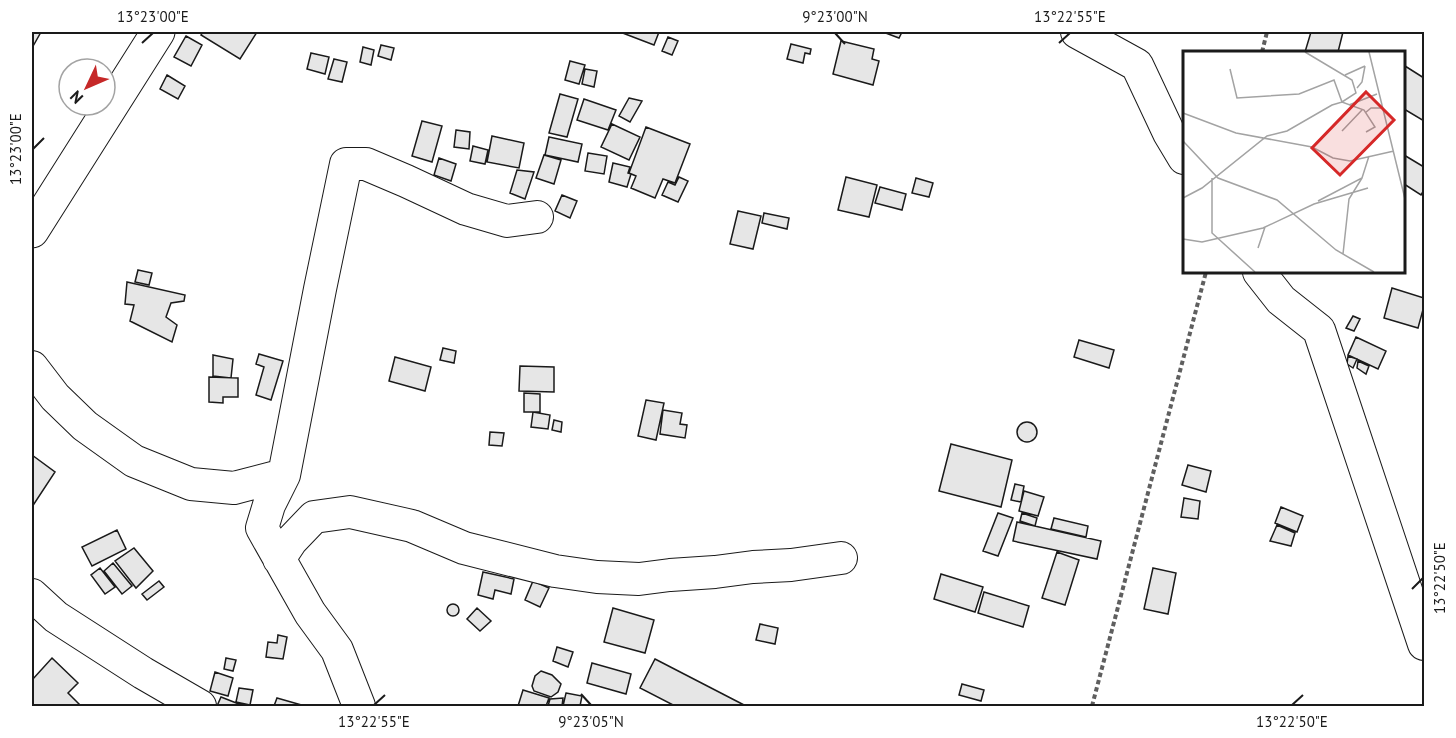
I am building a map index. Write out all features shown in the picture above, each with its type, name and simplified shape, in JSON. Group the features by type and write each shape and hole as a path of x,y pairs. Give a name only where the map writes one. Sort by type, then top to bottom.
{"main road":[{"path":"32,231 158,32"}],"street":[{"path":"1077,32 1137,65 1169,133 1183,155"},
{"path":"359,706 337,650 310,614 262,528 269,505 284,475 346,164 366,165 466,208 507,221 537,217"},
{"path":"1260,273 1281,300 1319,330 1425,644"},
{"path":"32,367 55,397 85,426 134,461 191,484 234,488 284,475"},
{"path":"279,559 291,541 314,517 350,512 412,526 464,548 555,571 597,577 639,579 841,558"},
{"path":"32,595 56,617 143,673 200,706"}],"path":[{"path":"1262,51 1267,32"},
{"path":"1092,706 1206,273"}],"building":[{"path":"32,32 41,32 32,48"},
{"path":"203,32 257,32 240,59 201,35"},
{"path":"620,32 659,32 654,45"},
{"path":"883,32 902,32 899,38"},
{"path":"1311,32 1343,32 1338,51 1305,51"},
{"path":"186,36 202,45 191,66 174,57"},
{"path":"668,37 678,41 672,55 662,51"},
{"path":"841,41 874,49 872,59 879,61 873,85 833,74"},
{"path":"791,44 811,49 810,54 805,53 803,63 787,59"},
{"path":"381,45 394,48 391,60 378,56"},
{"path":"363,47 374,50 371,65 360,62"},
{"path":"311,53 329,57 325,74 307,69"},
{"path":"334,59 347,62 342,82 328,79"},
{"path":"570,61 585,65 579,84 565,80"},
{"path":"1405,66 1424,78 1424,121 1405,110"},
{"path":"585,69 597,71 594,87 582,84"},
{"path":"167,75 185,86 178,99 160,89"},
{"path":"560,94 578,99 567,137 549,133"},
{"path":"629,98 642,101 630,122 619,116"},
{"path":"584,99 616,110 608,130 577,120"},
{"path":"422,121 442,126 432,162 412,156"},
{"path":"612,124 640,137 629,160 601,147"},
{"path":"646,127 690,144 675,183 663,179 655,198 631,188 636,176 629,173"},
{"path":"456,130 470,132 469,149 454,147"},
{"path":"492,136 524,143 519,168 487,162"},
{"path":"549,137 582,144 578,162 545,155"},
{"path":"473,146 488,150 485,164 470,161"},
{"path":"588,153 607,156 604,174 585,171"},
{"path":"544,155 561,160 554,184 536,178"},
{"path":"1405,156 1424,167 1424,190 1421,195 1405,185"},
{"path":"439,158 456,164 451,181 434,175"},
{"path":"613,163 630,167 628,173 631,174 627,187 609,182"},
{"path":"517,170 534,172 525,199 510,193"},
{"path":"679,177 688,181 678,202 662,195 668,182 675,185"},
{"path":"846,177 877,185 869,217 838,210"},
{"path":"916,178 933,183 929,197 912,193"},
{"path":"880,187 906,194 902,210 875,203"},
{"path":"562,195 577,201 570,218 555,211"},
{"path":"738,211 761,216 753,249 730,244"},
{"path":"764,213 789,218 787,229 762,223"},
{"path":"138,270 152,273 149,285 135,282"},
{"path":"127,282 185,295 184,301 171,303 166,317 177,325 172,342 130,321 134,305 125,304"},
{"path":"1392,288 1424,298 1418,328 1384,318"},
{"path":"1353,316 1360,319 1354,331 1346,328"},
{"path":"1356,337 1386,351 1378,369 1348,355"},
{"path":"1079,340 1114,350 1109,368 1074,357"},
{"path":"443,348 456,351 454,363 440,360"},
{"path":"259,354 283,361 271,400 256,395 264,367 256,364"},
{"path":"213,355 233,359 231,378 213,376"},
{"path":"1348,356 1357,359 1353,368 1347,364"},
{"path":"395,357 431,367 425,391 389,381"},
{"path":"1358,361 1369,366 1366,374 1357,368"},
{"path":"520,366 554,367 554,392 519,391"},
{"path":"209,377 238,378 238,397 223,397 223,403 209,402"},
{"path":"524,393 540,394 540,412 524,412"},
{"path":"646,400 664,403 656,440 638,436"},
{"path":"663,410 682,413 680,424 687,425 685,438 660,434"},
{"path":"533,412 550,415 548,429 531,427"},
{"path":"554,420 562,422 561,432 552,430"},
{"path":"1023,422 1031,422 1037,428 1037,436 1031,442 1023,442 1017,436 1017,428"},
{"path":"490,432 504,433 502,446 489,445"},
{"path":"951,444 1012,460 1001,507 939,491"},
{"path":"32,455 55,472 32,507"},
{"path":"1188,465 1211,471 1206,492 1182,485"},
{"path":"1015,484 1024,486 1021,502 1011,500"},
{"path":"1024,491 1044,497 1038,516 1019,511"},
{"path":"1184,498 1200,501 1198,519 1181,517"},
{"path":"1281,507 1303,516 1297,532 1275,523"},
{"path":"998,513 1013,518 998,556 983,551"},
{"path":"1022,513 1037,518 1035,526 1020,521"},
{"path":"1054,518 1088,526 1086,537 1051,529"},
{"path":"1017,522 1101,541 1097,559 1013,541"},
{"path":"1277,525 1295,533 1291,546 1270,541"},
{"path":"117,530 126,549 92,566 82,547"},
{"path":"134,548 153,571 136,588 115,561"},
{"path":"1057,552 1079,560 1065,605 1042,598"},
{"path":"113,563 132,586 122,594 104,571"},
{"path":"100,568 115,587 105,594 91,575"},
{"path":"1153,568 1176,573 1168,614 1144,609"},
{"path":"483,572 514,579 511,594 495,590 493,599 478,595"},
{"path":"941,574 983,587 975,612 934,599"},
{"path":"159,581 164,587 147,600 142,594"},
{"path":"533,581 549,588 540,607 525,600"},
{"path":"984,592 1029,606 1023,627 978,613"},
{"path":"455,604 459,610 455,616 451,616 447,608"},
{"path":"477,608 491,621 480,631 467,619"},
{"path":"613,608 654,620 645,653 604,642"},
{"path":"760,624 778,628 775,644 756,640"},
{"path":"278,635 287,637 283,659 266,657 268,642 277,643"},
{"path":"557,647 573,652 568,667 553,661"},
{"path":"52,658 78,683 68,693 81,706 32,706 32,680"},
{"path":"226,658 236,660 233,671 224,669"},
{"path":"655,659 746,706 675,706 640,688"},
{"path":"592,663 631,674 626,694 587,683"},
{"path":"541,671 552,675 561,684 558,692 551,697 534,691 532,686 535,676"},
{"path":"215,672 233,678 228,696 210,691"},
{"path":"962,684 984,690 981,701 959,695"},
{"path":"239,688 253,690 250,705 236,702"},
{"path":"523,690 549,698 546,706 518,706"},
{"path":"566,693 582,696 580,706 563,706"},
{"path":"221,697 244,706 217,706"},
{"path":"277,698 305,706 274,706"},
{"path":"563,698 562,706 548,706 550,699"}]}
